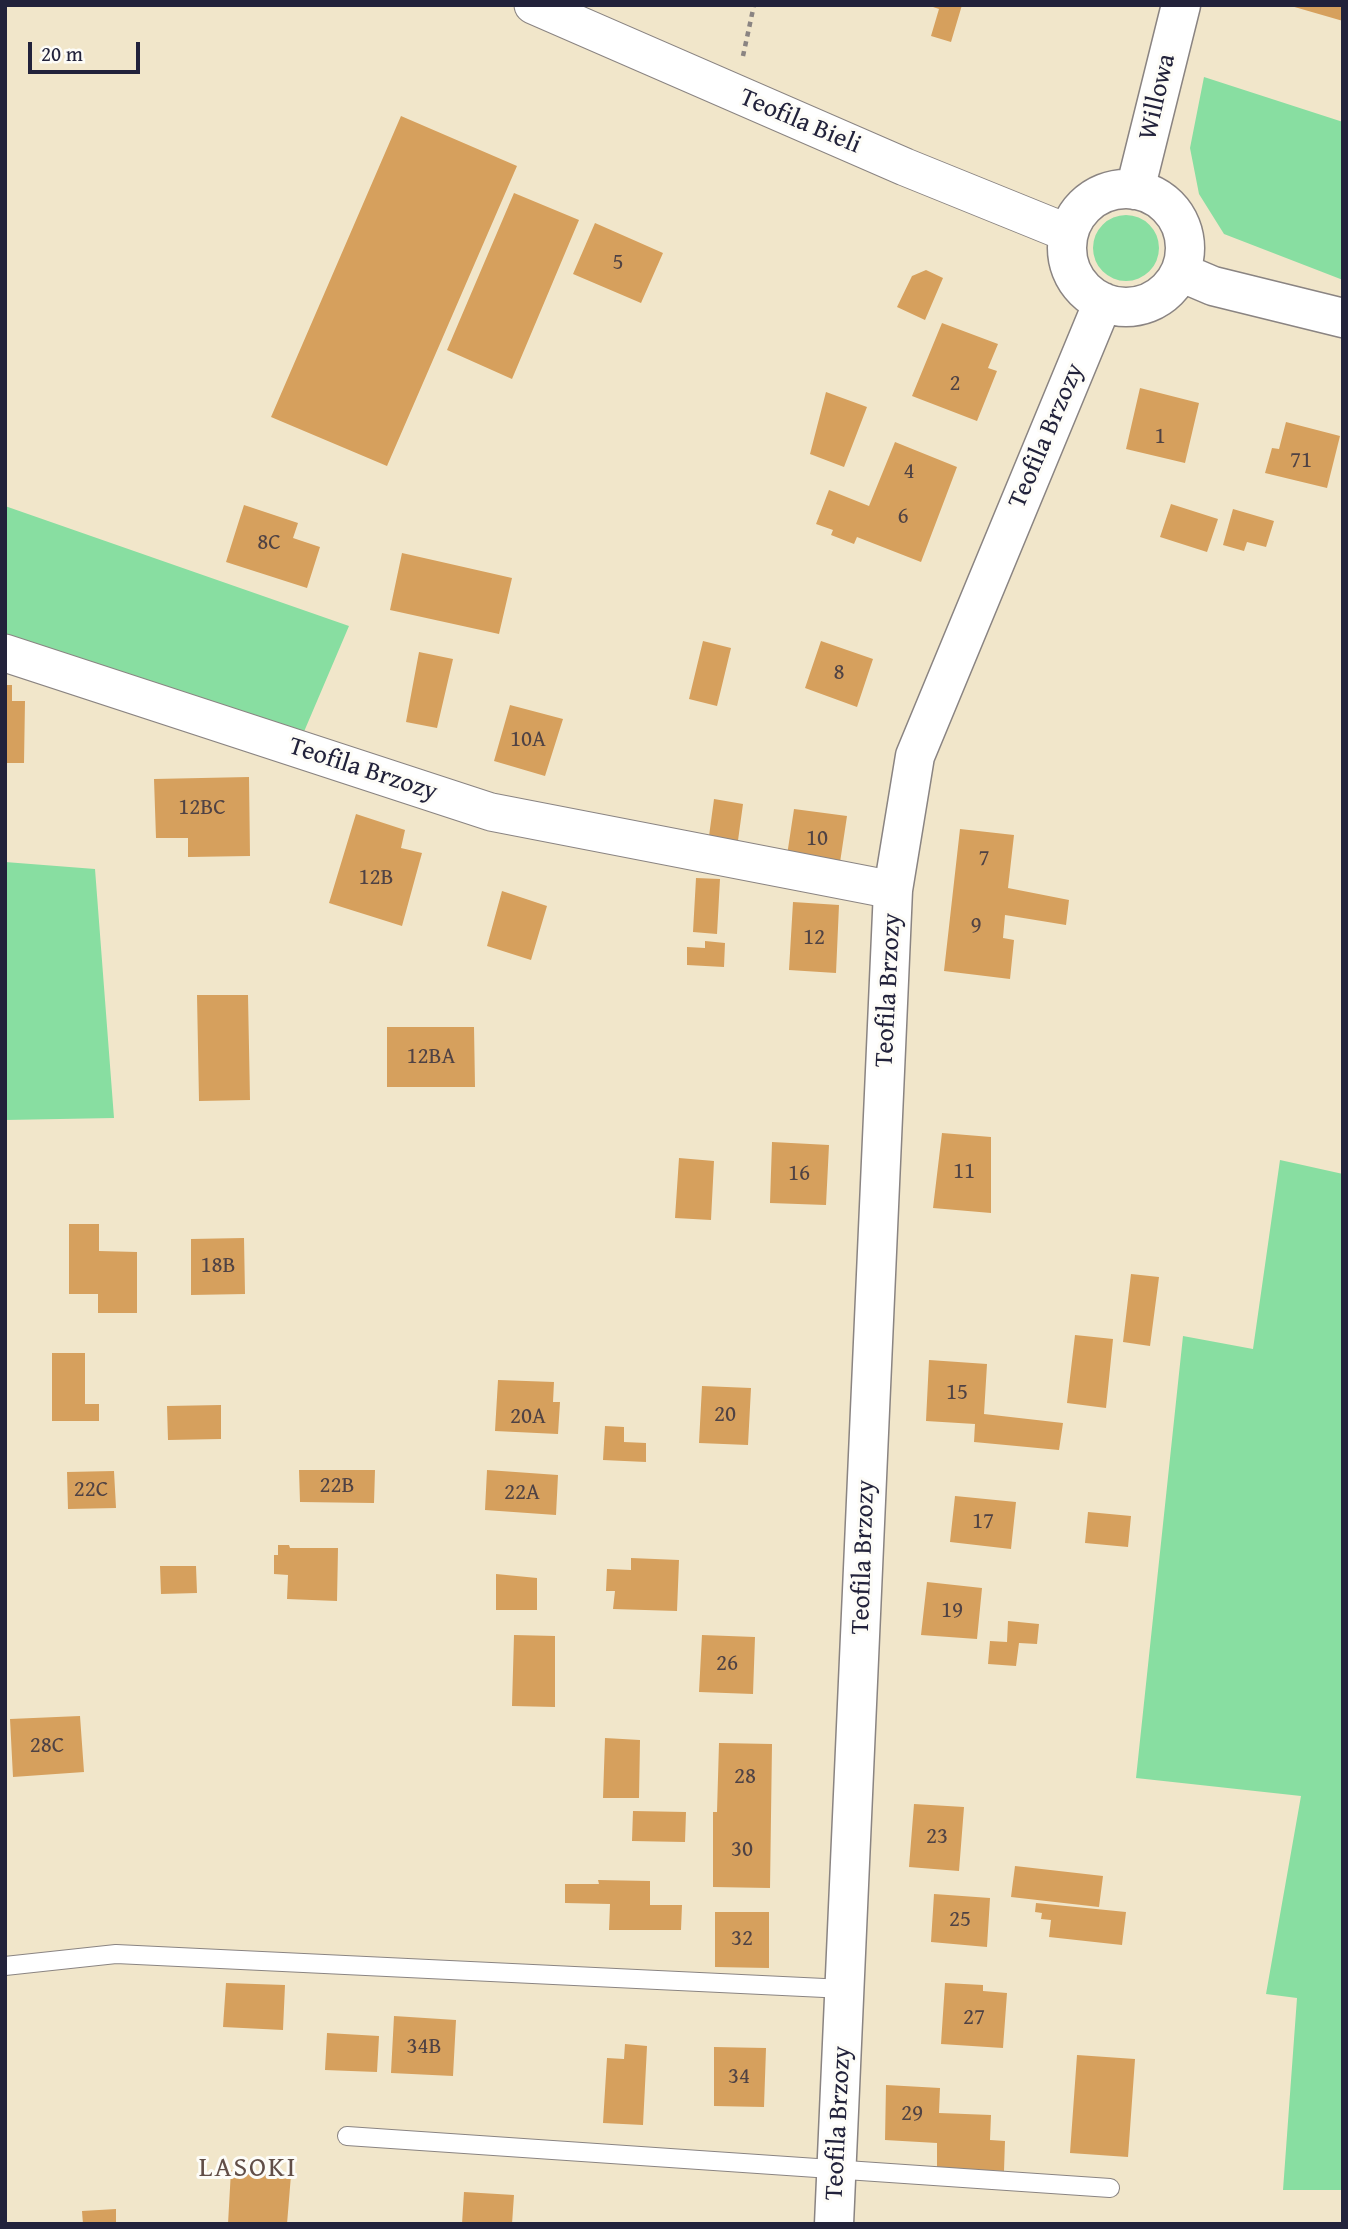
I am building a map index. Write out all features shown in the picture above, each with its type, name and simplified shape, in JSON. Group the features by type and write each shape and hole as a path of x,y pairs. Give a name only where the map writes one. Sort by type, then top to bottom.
{"street":[{"name":"Teofila Bieli","path":"533,5 735,94 1068,233"},
{"name":"Willowa","path":"1135,190 1181,5"},
{"path":"1113,190 1135,190 1160,200 1178,220 1184,246 1180,271 1167,290 1148,302 1126,307 1103,302 1090,295 1071,271 1067,249 1068,233 1078,214 1093,198 1113,190"},
{"path":"1180,271 1213,286 1343,318"},
{"name":"Teofila Brzozy","path":"834,2224 893,890 915,756 1103,302"},
{"name":"Teofila Brzozy","path":"5,653 491,812 893,890"}],"lane":[{"path":"5,1966 116,1954 845,1989"},
{"path":"347,2136 1110,2188"}],"path":[{"path":"735,94 754,5"}],"green space":[{"path":"1204,77 1343,122 1343,280 1224,234 1199,194 1190,148"},
{"path":"1126,215 1139,217 1154,230 1159,248 1157,261 1144,276 1126,281 1113,279 1098,266 1093,248 1095,235 1108,220"},
{"path":"5,506 349,626 303,734 5,638"},
{"path":"5,862 95,869 114,1118 5,1120"},
{"path":"1280,1160 1343,1174 1343,2190 1283,2190 1297,1998 1266,1994 1301,1796 1136,1778 1183,1336 1253,1349"}],"building":[{"path":"927,5 962,5 951,42 931,36 939,9"},
{"path":"1343,5 1343,21 1291,6"},
{"path":"401,116 517,166 387,466 271,417"},
{"path":"514,193 579,220 512,379 447,350"},
{"path":"595,223 663,253 641,303 573,274"},
{"path":"926,270 943,278 925,320 897,307 912,276"},
{"path":"942,323 998,344 988,368 997,371 977,421 912,396"},
{"path":"1140,388 1199,403 1185,463 1126,449"},
{"path":"826,392 867,407 844,467 810,454"},
{"path":"1286,422 1340,436 1327,488 1265,473 1272,448 1279,449"},
{"path":"895,442 957,467 921,562 857,537 854,544 831,535 833,530 816,524 829,490 869,506"},
{"path":"1171,504 1218,519 1207,552 1160,537"},
{"path":"244,505 298,523 293,538 320,547 307,588 226,562"},
{"path":"1233,509 1274,521 1266,547 1247,542 1244,551 1223,545"},
{"path":"402,553 512,578 499,634 390,610"},
{"path":"703,641 731,648 717,706 689,699"},
{"path":"821,641 873,659 857,707 805,688"},
{"path":"419,652 453,659 437,728 406,722"},
{"path":"5,685 12,685 12,701 25,701 24,763 5,763"},
{"path":"510,705 563,719 545,776 494,761"},
{"path":"249,777 250,856 188,857 188,838 156,838 154,779"},
{"path":"714,799 743,804 736,855 707,851"},
{"path":"794,809 847,816 839,869 786,862"},
{"path":"356,814 405,830 401,848 422,853 402,926 329,903"},
{"path":"960,829 1014,835 1008,888 1069,900 1066,925 1005,915 1003,938 1014,940 1010,979 944,971"},
{"path":"696,878 720,879 717,934 693,932"},
{"path":"502,891 547,906 531,960 487,946"},
{"path":"793,902 839,905 836,973 789,970"},
{"path":"705,941 725,943 724,967 687,965 687,947 705,948"},
{"path":"197,995 248,995 250,1100 199,1101"},
{"path":"387,1027 474,1027 475,1087 387,1087"},
{"path":"942,1133 991,1137 991,1213 933,1208"},
{"path":"772,1142 829,1145 826,1205 770,1203"},
{"path":"679,1158 714,1161 711,1220 675,1218"},
{"path":"69,1224 99,1224 99,1251 137,1252 137,1313 98,1313 98,1294 69,1294"},
{"path":"244,1238 245,1294 191,1295 191,1239"},
{"path":"1131,1274 1159,1277 1150,1346 1123,1342"},
{"path":"1075,1335 1113,1339 1106,1408 1067,1403"},
{"path":"52,1353 85,1353 85,1404 99,1404 99,1421 52,1421"},
{"path":"929,1360 987,1364 984,1414 1063,1423 1059,1450 974,1442 975,1424 926,1421"},
{"path":"498,1380 554,1382 553,1402 560,1402 558,1434 495,1431"},
{"path":"702,1386 751,1388 748,1445 699,1443"},
{"path":"221,1405 221,1439 168,1440 167,1406"},
{"path":"605,1426 624,1427 624,1442 646,1443 646,1462 603,1460"},
{"path":"299,1470 375,1470 374,1503 300,1502"},
{"path":"487,1470 558,1475 556,1515 485,1510"},
{"path":"114,1471 116,1508 68,1509 67,1472"},
{"path":"955,1496 1016,1502 1011,1549 950,1542"},
{"path":"1088,1512 1131,1516 1128,1547 1085,1543"},
{"path":"278,1545 289,1545 290,1548 338,1548 337,1601 287,1599 288,1575 274,1574 274,1555 278,1555"},
{"path":"631,1558 679,1560 677,1611 613,1609 615,1591 606,1591 607,1569 631,1570"},
{"path":"160,1566 196,1566 197,1593 161,1594"},
{"path":"496,1574 537,1578 537,1610 496,1610"},
{"path":"927,1582 982,1588 977,1639 921,1635"},
{"path":"1008,1621 1039,1624 1037,1644 1019,1643 1016,1666 988,1664 990,1641 1007,1642"},
{"path":"514,1635 555,1636 555,1707 512,1706"},
{"path":"702,1635 755,1637 753,1694 699,1692"},
{"path":"80,1716 84,1772 13,1777 10,1719"},
{"path":"605,1738 640,1740 639,1798 603,1798"},
{"path":"719,1743 772,1744 770,1888 713,1887 713,1812 717,1812"},
{"path":"914,1804 964,1807 959,1871 909,1867"},
{"path":"633,1811 686,1812 685,1842 632,1841"},
{"path":"1015,1866 1103,1876 1099,1907 1011,1897"},
{"path":"598,1880 650,1881 650,1905 682,1905 681,1930 609,1930 610,1904 565,1903 565,1884 599,1884"},
{"path":"934,1894 990,1898 987,1947 931,1942"},
{"path":"1036,1903 1126,1912 1122,1945 1049,1937 1051,1920 1041,1919 1042,1913 1035,1912"},
{"path":"715,1912 769,1912 769,1968 715,1967"},
{"path":"226,1983 285,1985 283,2030 223,2027"},
{"path":"945,1983 983,1985 983,1991 1007,1993 1003,2048 941,2044"},
{"path":"394,2016 456,2020 453,2076 391,2073"},
{"path":"327,2033 379,2036 377,2072 325,2070"},
{"path":"625,2044 647,2046 643,2125 603,2123 607,2058 624,2059"},
{"path":"714,2047 766,2048 764,2107 714,2106"},
{"path":"1077,2055 1135,2059 1128,2157 1070,2153"},
{"path":"886,2085 940,2088 939,2113 991,2115 990,2140 1005,2141 1004,2171 937,2168 937,2143 885,2140"},
{"path":"231,2170 291,2175 287,2224 228,2224"},
{"path":"464,2192 514,2195 512,2224 462,2224"},
{"path":"116,2209 116,2224 83,2224 82,2211"}],"district":[{"name":"LASOKI","path":"248,2169"}]}
